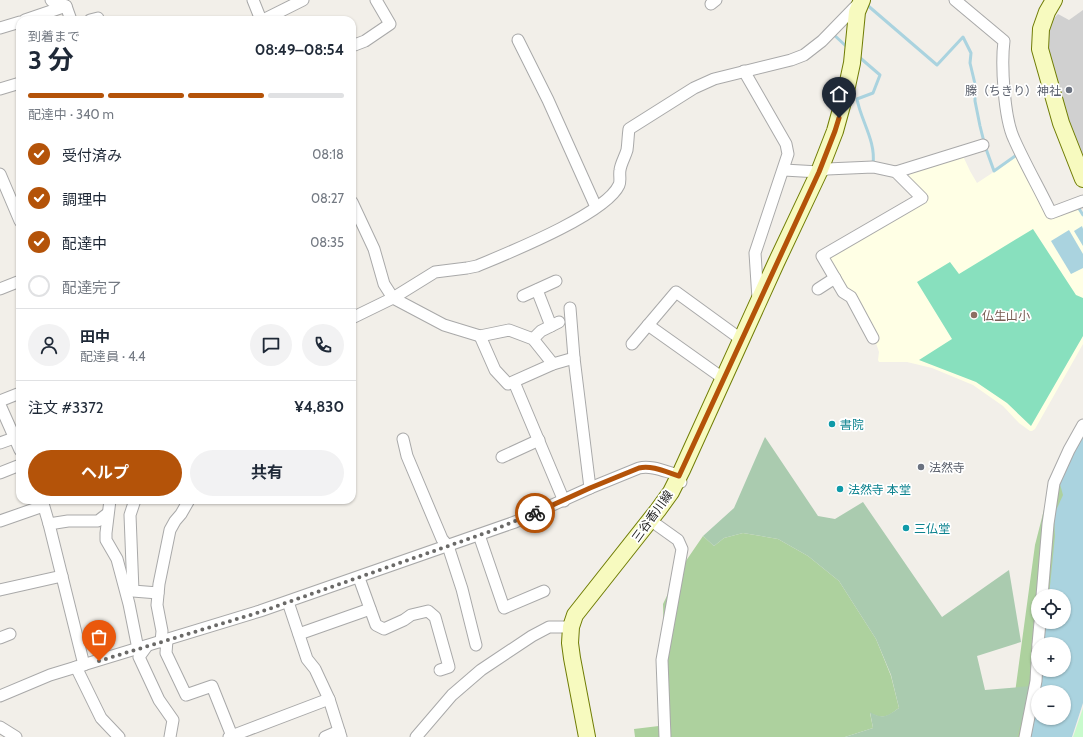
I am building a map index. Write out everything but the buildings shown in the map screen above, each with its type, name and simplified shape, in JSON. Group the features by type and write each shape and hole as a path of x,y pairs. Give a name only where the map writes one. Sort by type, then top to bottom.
{"main road":[{"path":"1054,0 1047,12 1041,30 1040,49 1062,123 1083,179"},
{"name":"三谷香川線","path":"587,737 570,643 571,627 575,615 650,520 680,479 819,172 835,131 852,63 857,12 861,1"}],"street":[{"path":"51,0 66,6"},
{"path":"253,0 260,16"},
{"path":"270,16 304,0"},
{"path":"356,44 390,24 376,0"},
{"path":"955,0 1004,41 1003,67 1009,124 1014,138 1051,213 1083,201"},
{"path":"356,316 393,298 435,272 477,266 550,234 596,207 607,200 615,192 619,184 620,169 627,150 629,129 694,88 744,71 791,60 804,55 822,41 861,1"},
{"path":"36,16 66,6"},
{"path":"66,6 70,16"},
{"path":"0,28 16,23"},
{"path":"518,40 548,100 596,207"},
{"path":"744,71 786,144 788,154 784,170 755,254 758,304"},
{"path":"0,89 16,83"},
{"path":"784,170 819,172 827,169 873,167 896,172 983,145"},
{"path":"873,338 851,297 843,292 822,256 922,198 896,172"},
{"path":"0,174 16,212"},
{"path":"356,211 374,249 384,284 393,298 444,325 480,336 509,330 533,339 553,364"},
{"path":"818,289 835,278"},
{"path":"523,296 556,281"},
{"path":"0,289 16,283"},
{"path":"533,339 541,331 555,324 537,290"},
{"path":"632,344 676,292 742,340"},
{"path":"570,308 574,358 590,488"},
{"path":"648,325 724,379"},
{"path":"480,336 495,370 508,384 553,364 574,358"},
{"path":"514,382 564,501"},
{"path":"0,401 16,395"},
{"path":"0,405 16,442"},
{"path":"1043,589 1048,524 1054,483 1069,450 1083,425"},
{"path":"0,443 14,438"},
{"path":"403,439 407,456 442,539 448,546 462,589 476,645"},
{"path":"502,457 539,440"},
{"path":"0,473 16,467"},
{"path":"0,696 50,675 143,648 359,578 515,522 590,488 644,467 658,469 680,479"},
{"path":"0,521 40,504"},
{"path":"42,504 62,576 80,666 101,718 118,737"},
{"path":"109,504 107,514 106,540 118,563 143,648 139,657 158,700 173,720 170,737"},
{"path":"134,504 130,515 133,591 158,593"},
{"path":"187,504 170,530 157,605 166,653 186,695 212,686 231,736 328,699"},
{"path":"49,524 68,521 98,520 107,514"},
{"path":"650,520 678,540 682,549 662,660 665,737"},
{"path":"479,535 504,608 544,591"},
{"path":"0,590 62,576"},
{"path":"359,578 376,625 384,629 404,620 411,615 428,611 435,617 449,667 440,670"},
{"path":"288,602 307,659 315,669 328,699 340,734 325,737"},
{"path":"299,634 370,609"},
{"path":"416,737 452,694 481,670 532,636 549,627 571,627"},
{"path":"0,638 10,634"},
{"path":"1025,737 1036,677"},
{"path":"0,727 16,737"}],"shaded area":[{"name":"榺（ちきり）神社","path":"1083,10 1083,166 1048,63 1047,29 1051,18 1053,19 1058,14 1069,20"},
{"name":"仏生山小","path":"963,156 977,183 1018,156 1048,218 1078,208 1083,216 1083,344 1035,429 1032,431 1019,423 1003,406 973,385 932,368 907,362 879,362 879,352 875,340 878,338 851,291 846,287 828,256 920,202 908,177 913,171"},
{"path":"765,437 818,516 835,519 863,502 942,617 1009,570 1021,642 977,656 985,690 1031,686 1017,737 845,737 873,728 870,712 878,716 885,716 899,708 891,675 876,639 839,581 808,556 778,539 743,533 724,538 714,546 703,536 734,508"}],"green space":[{"path":"1033,229 1076,295 1083,298 1083,336 1031,426 1007,403 976,382 919,360 952,339 917,282 950,262 959,274"},
{"path":"1083,435 1055,589 1031,589 1031,629 1050,629 1049,637 1031,637 1031,677 1038,677 1038,685 1031,685 1031,725 1036,725 1035,737 1009,737 1035,545 1051,482"},
{"path":"743,533 778,539 808,556 839,581 876,639 891,676 899,708 882,717 870,713 873,728 845,737 635,737 634,729 667,725 663,604 679,571 703,536 714,546 724,538"},
{"path":"1083,708 1083,737 1073,737 1082,711"}],"water":[{"path":"1082,226 1083,229 1083,246 1074,231"},
{"path":"1069,230 1083,254 1083,268 1071,274 1051,241"},
{"path":"1083,433 1083,703 1072,737 1030,737 1032,725 1071,725 1071,685 1039,685 1041,677 1071,677 1071,637 1045,637 1045,629 1071,629 1071,589 1050,589 1055,536 1054,515 1063,495 1058,477"}],"waterway":[{"path":"866,4 937,65 963,37 971,53 970,63 975,84 975,101 985,146 994,171 1018,154"},
{"path":"834,33 833,34 847,47"},
{"path":"858,56 880,75 873,93 857,99 872,147 873,164"},
{"path":"1076,208 1078,207 1083,215"}],"way so far":[{"path":"99,661 260,612 491,531 535,513"}],"place":[{"name":"榺（ちきり）神社","path":"1069,90"},
{"name":"仏生山小","path":"974,315"},
{"name":"書院","path":"832,424"},
{"name":"法然寺","path":"921,467"},
{"name":"法然寺 本堂","path":"840,489"},
{"name":"三仏堂","path":"906,528"}],"route":[{"path":"535,513 639,468 644,467 658,469 679,476 819,172 839,118"}]}
